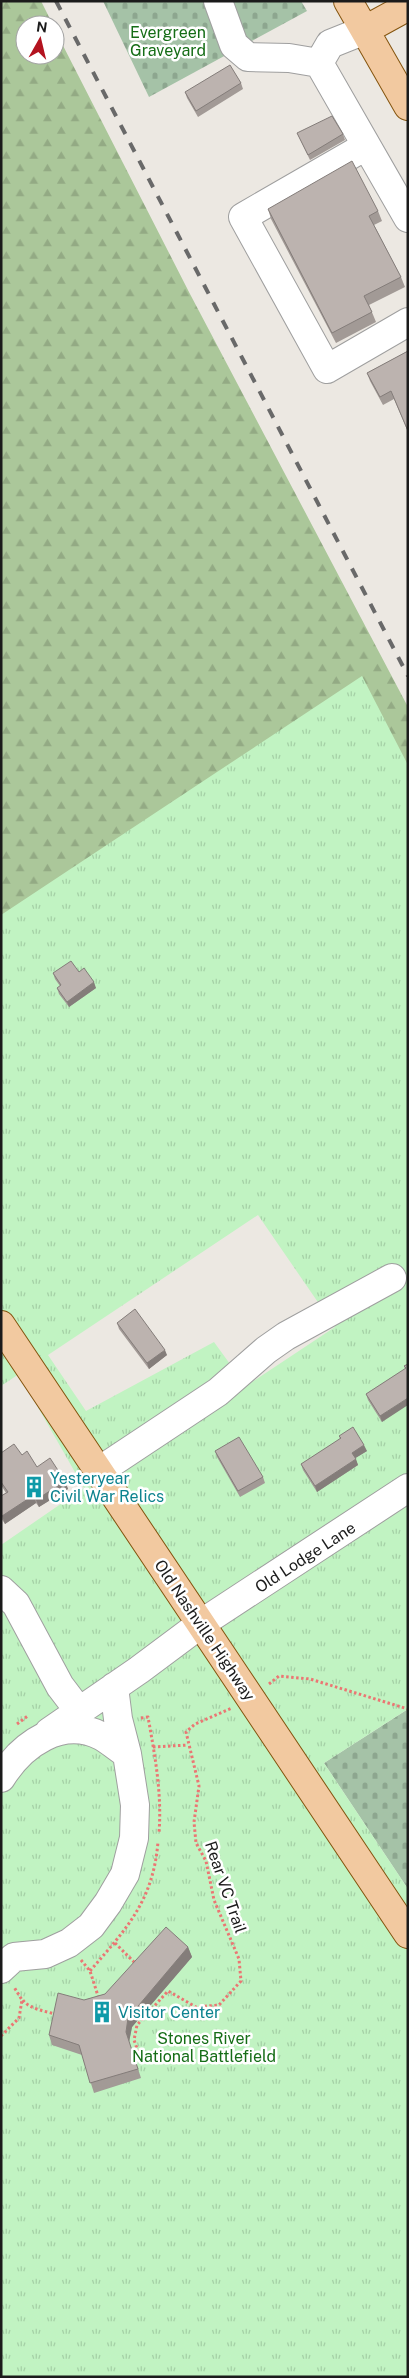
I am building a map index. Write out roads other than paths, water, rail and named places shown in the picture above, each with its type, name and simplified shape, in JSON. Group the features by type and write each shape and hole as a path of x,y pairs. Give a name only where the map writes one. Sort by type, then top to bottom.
{"main road":[{"path":"348,1 408,106"},
{"path":"365,30 406,6"},
{"name":"Old Nashville Highway","path":"1,1325 202,1623 260,1690 408,1934"}],"street":[{"path":"218,1 234,45 248,57 289,58 319,63"},
{"path":"319,63 330,44 365,30"},
{"path":"319,63 408,218"},
{"path":"366,146 243,217 327,369 408,322"},
{"path":"99,1471 218,1392 266,1350 286,1336 392,1278"},
{"name":"Old Lodge Lane","path":"1,1778 25,1750 46,1734 202,1623 408,1488"},
{"path":"1,1590 16,1604 60,1686 79,1711"},
{"path":"7,1965 45,1954 70,1943 91,1926 108,1903 125,1874 134,1838 135,1805 127,1754 118,1719 114,1687"},
{"path":"46,1734 70,1728 100,1736 127,1754"}],"railway":[{"path":"56,1 408,676"}],"place":[{"name":"Yesteryear Civil War Relics","path":"34,1487"},
{"name":"Visitor Center","path":"102,2012"}],"park label":[{"name":"Evergreen Graveyard","path":"168,41"},
{"name":"Stones River National Battlefield","path":"204,2047"}]}
